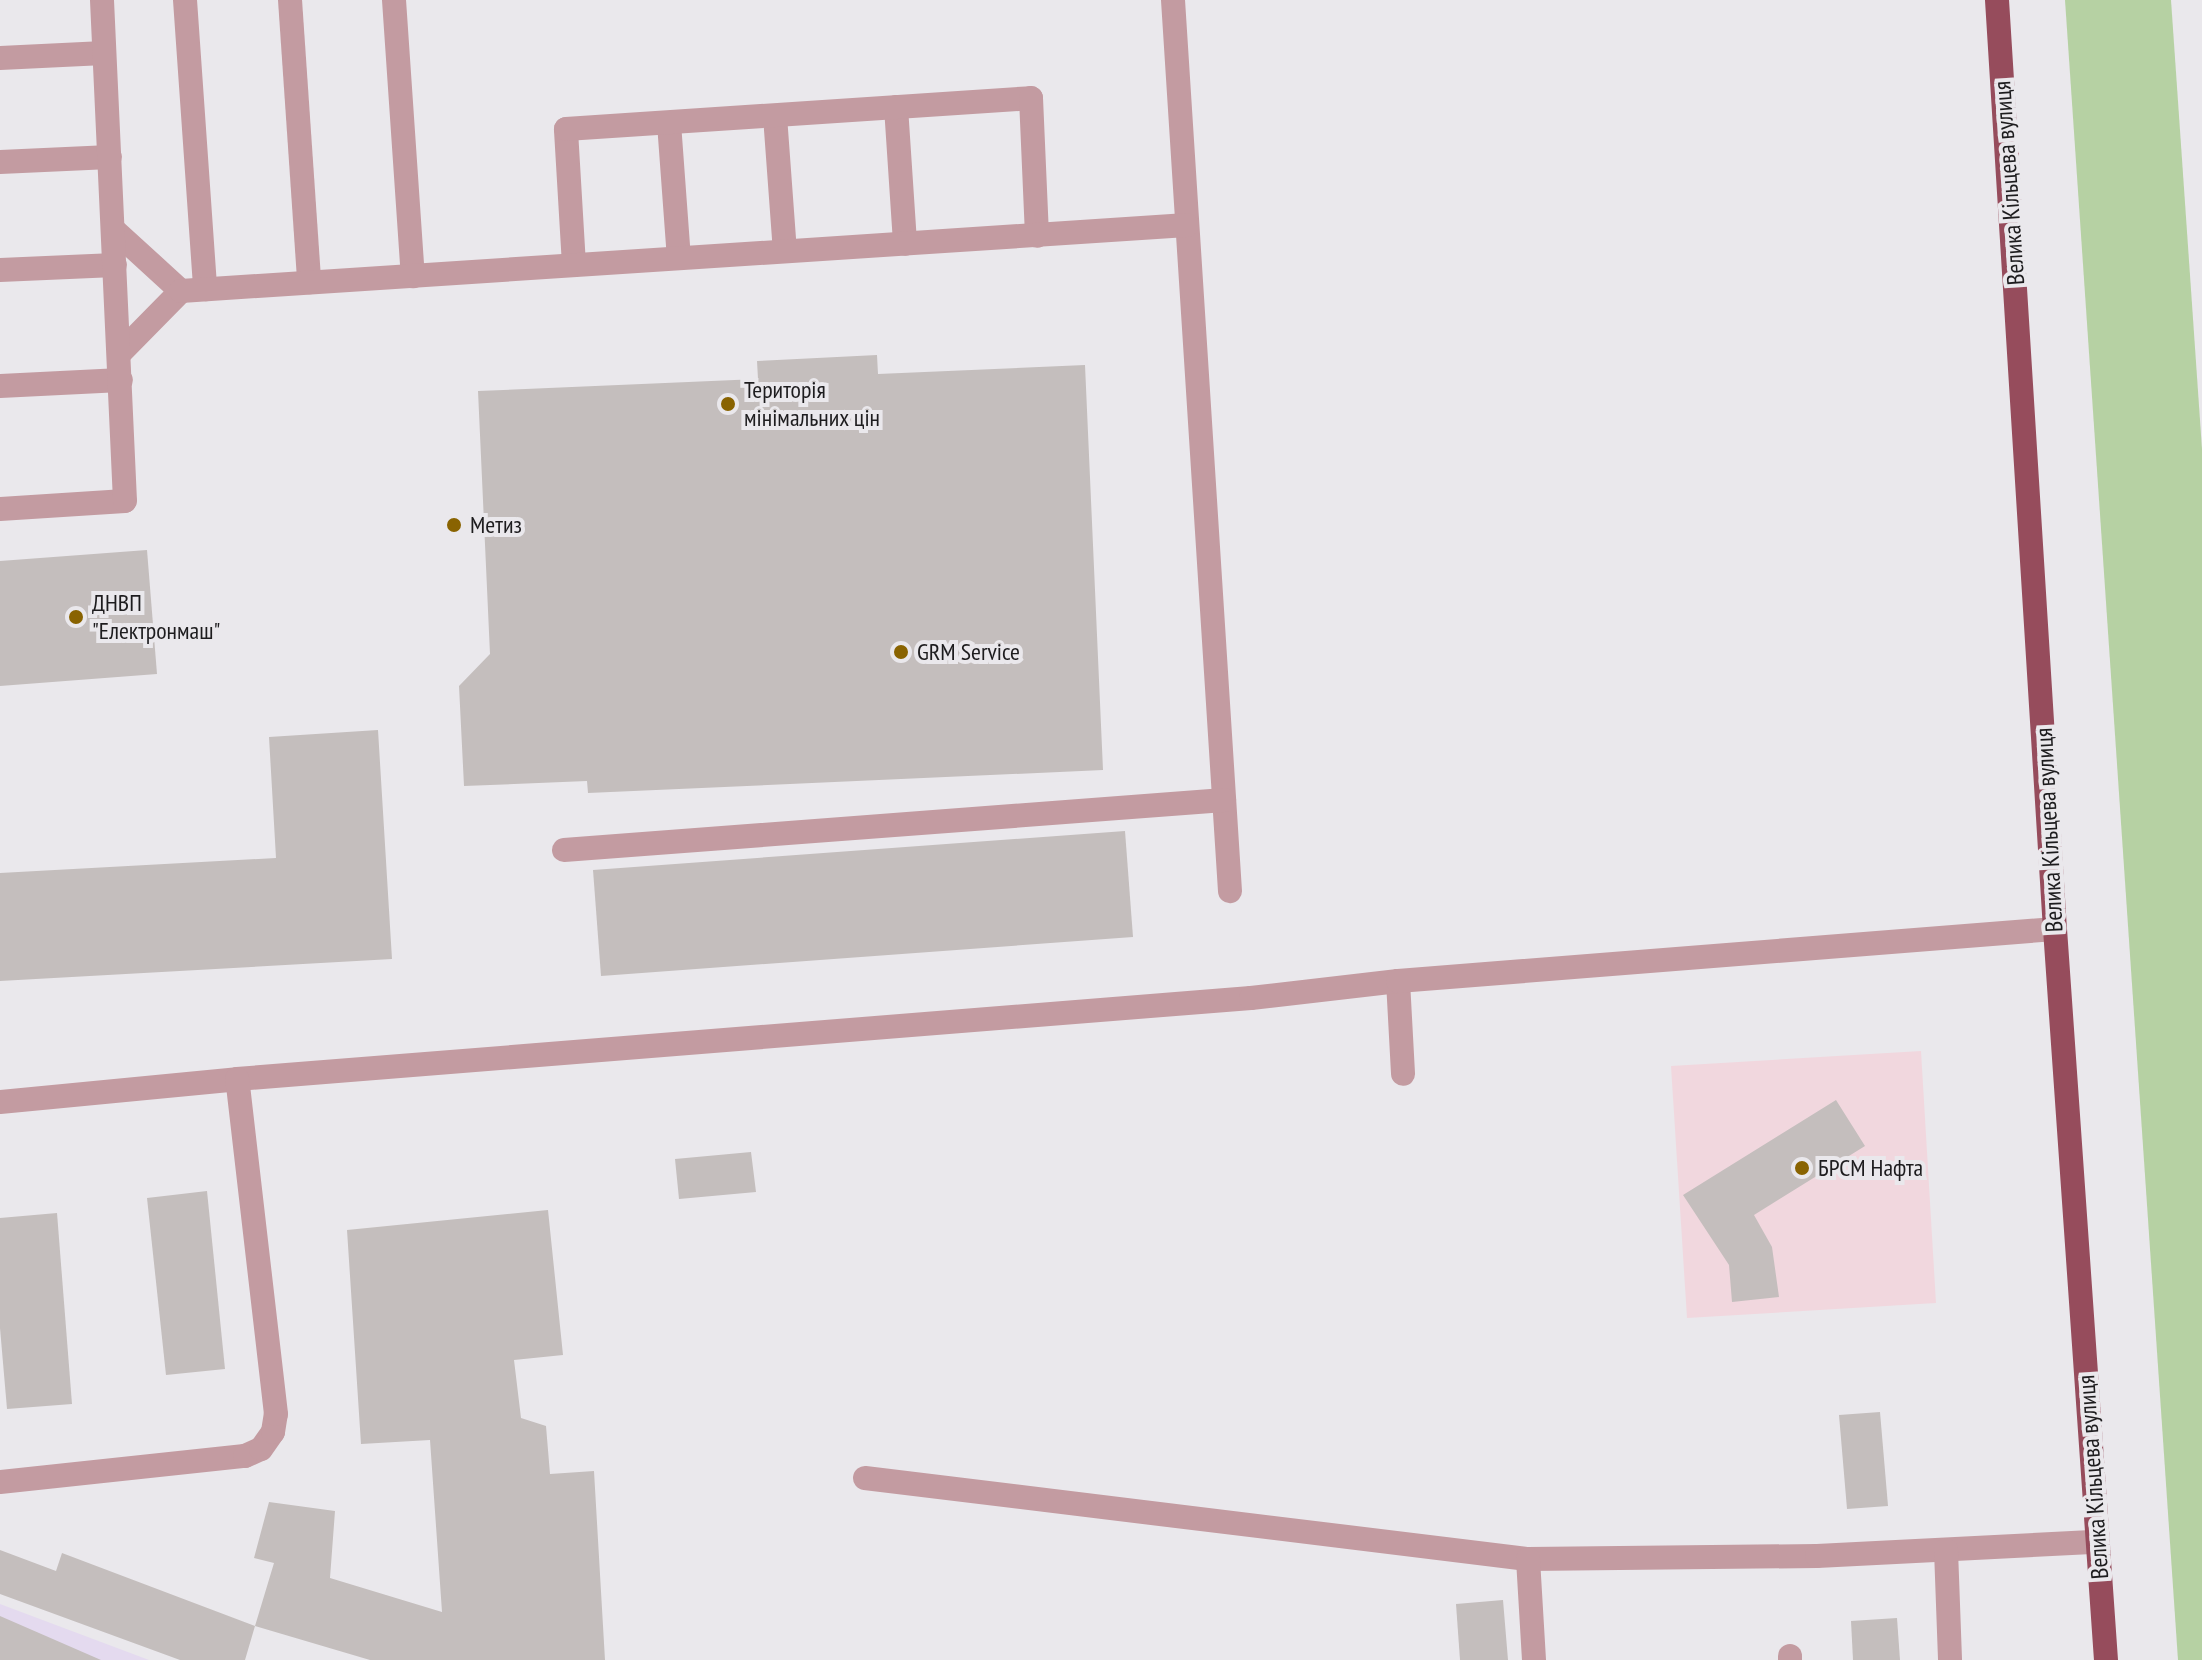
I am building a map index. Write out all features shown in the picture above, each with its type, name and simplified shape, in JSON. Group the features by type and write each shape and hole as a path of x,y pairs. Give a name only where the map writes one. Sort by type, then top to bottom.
{"highway":[{"name":"Велика Кільцева вулиця","path":"1997,0 2055,929 2106,1660"}],"lane":[{"path":"0,509 125,501 102,0"},
{"path":"185,0 193,290"},
{"path":"290,0 309,282"},
{"path":"394,0 413,276"},
{"path":"1173,0 1230,891"},
{"path":"0,58 104,53"},
{"path":"574,265 566,129 1031,98 1037,236"},
{"path":"896,107 905,244"},
{"path":"775,116 785,251"},
{"path":"669,123 679,258"},
{"path":"0,162 110,157"},
{"path":"119,354 193,290 1187,225"},
{"path":"113,229 193,290"},
{"path":"0,270 115,265"},
{"path":"0,386 121,380"},
{"path":"564,850 1224,800"},
{"path":"0,1102 237,1079 1235,999 1398,981 2055,929"},
{"path":"1398,981 1403,1074"},
{"path":"0,1482 245,1456 261,1449 273,1432 276,1414 237,1079"},
{"path":"865,1478 1528,1559 1817,1556 2097,1542"},
{"path":"1946,1550 1950,1660"},
{"path":"1528,1559 1534,1660"}],"shaded area":[{"path":"1921,1051 1936,1303 1687,1318 1671,1066"},
{"path":"0,1604 149,1660 0,1660"}],"green space":[{"path":"2065,0 2171,0 2202,449 2202,1660 2178,1660"}],"building":[{"path":"877,355 878,374 1085,365 1103,770 588,793 587,781 464,786 459,686 490,654 478,391 758,379 757,361"},
{"name":"ДНВП \"Електронмаш\"","path":"147,550 157,674 0,686 0,561"},
{"path":"378,730 392,959 0,981 0,873 276,858 269,737"},
{"path":"1125,831 1133,937 601,976 593,870"},
{"path":"1836,1100 1865,1146 1754,1215 1772,1247 1779,1297 1732,1302 1729,1265 1683,1195"},
{"path":"751,1152 756,1192 679,1199 675,1159"},
{"path":"207,1191 225,1369 166,1375 147,1198"},
{"path":"548,1210 563,1355 514,1360 521,1418 546,1426 550,1474 594,1471 605,1660 370,1660 255,1626 274,1563 254,1558 269,1502 335,1511 330,1578 442,1612 430,1440 361,1444 347,1230"},
{"path":"57,1213 72,1404 7,1409 0,1328 0,1218"},
{"path":"1880,1412 1888,1506 1847,1509 1839,1415"},
{"path":"0,1550 56,1571 62,1553 255,1626 245,1660 180,1660 0,1594"},
{"path":"1503,1600 1508,1660 1460,1660 1456,1604"},
{"path":"0,1616 101,1660 0,1660"},
{"path":"1897,1618 1900,1660 1853,1660 1851,1621"}],"place":[{"name":"Територія мінімальних цін","path":"728,404"},
{"name":"Метиз","path":"454,525"},
{"name":"ДНВП \"Електронмаш\"","path":"76,617"},
{"name":"GRM Service","path":"901,652"},
{"name":"БРСМ Нафта","path":"1802,1168"}]}
